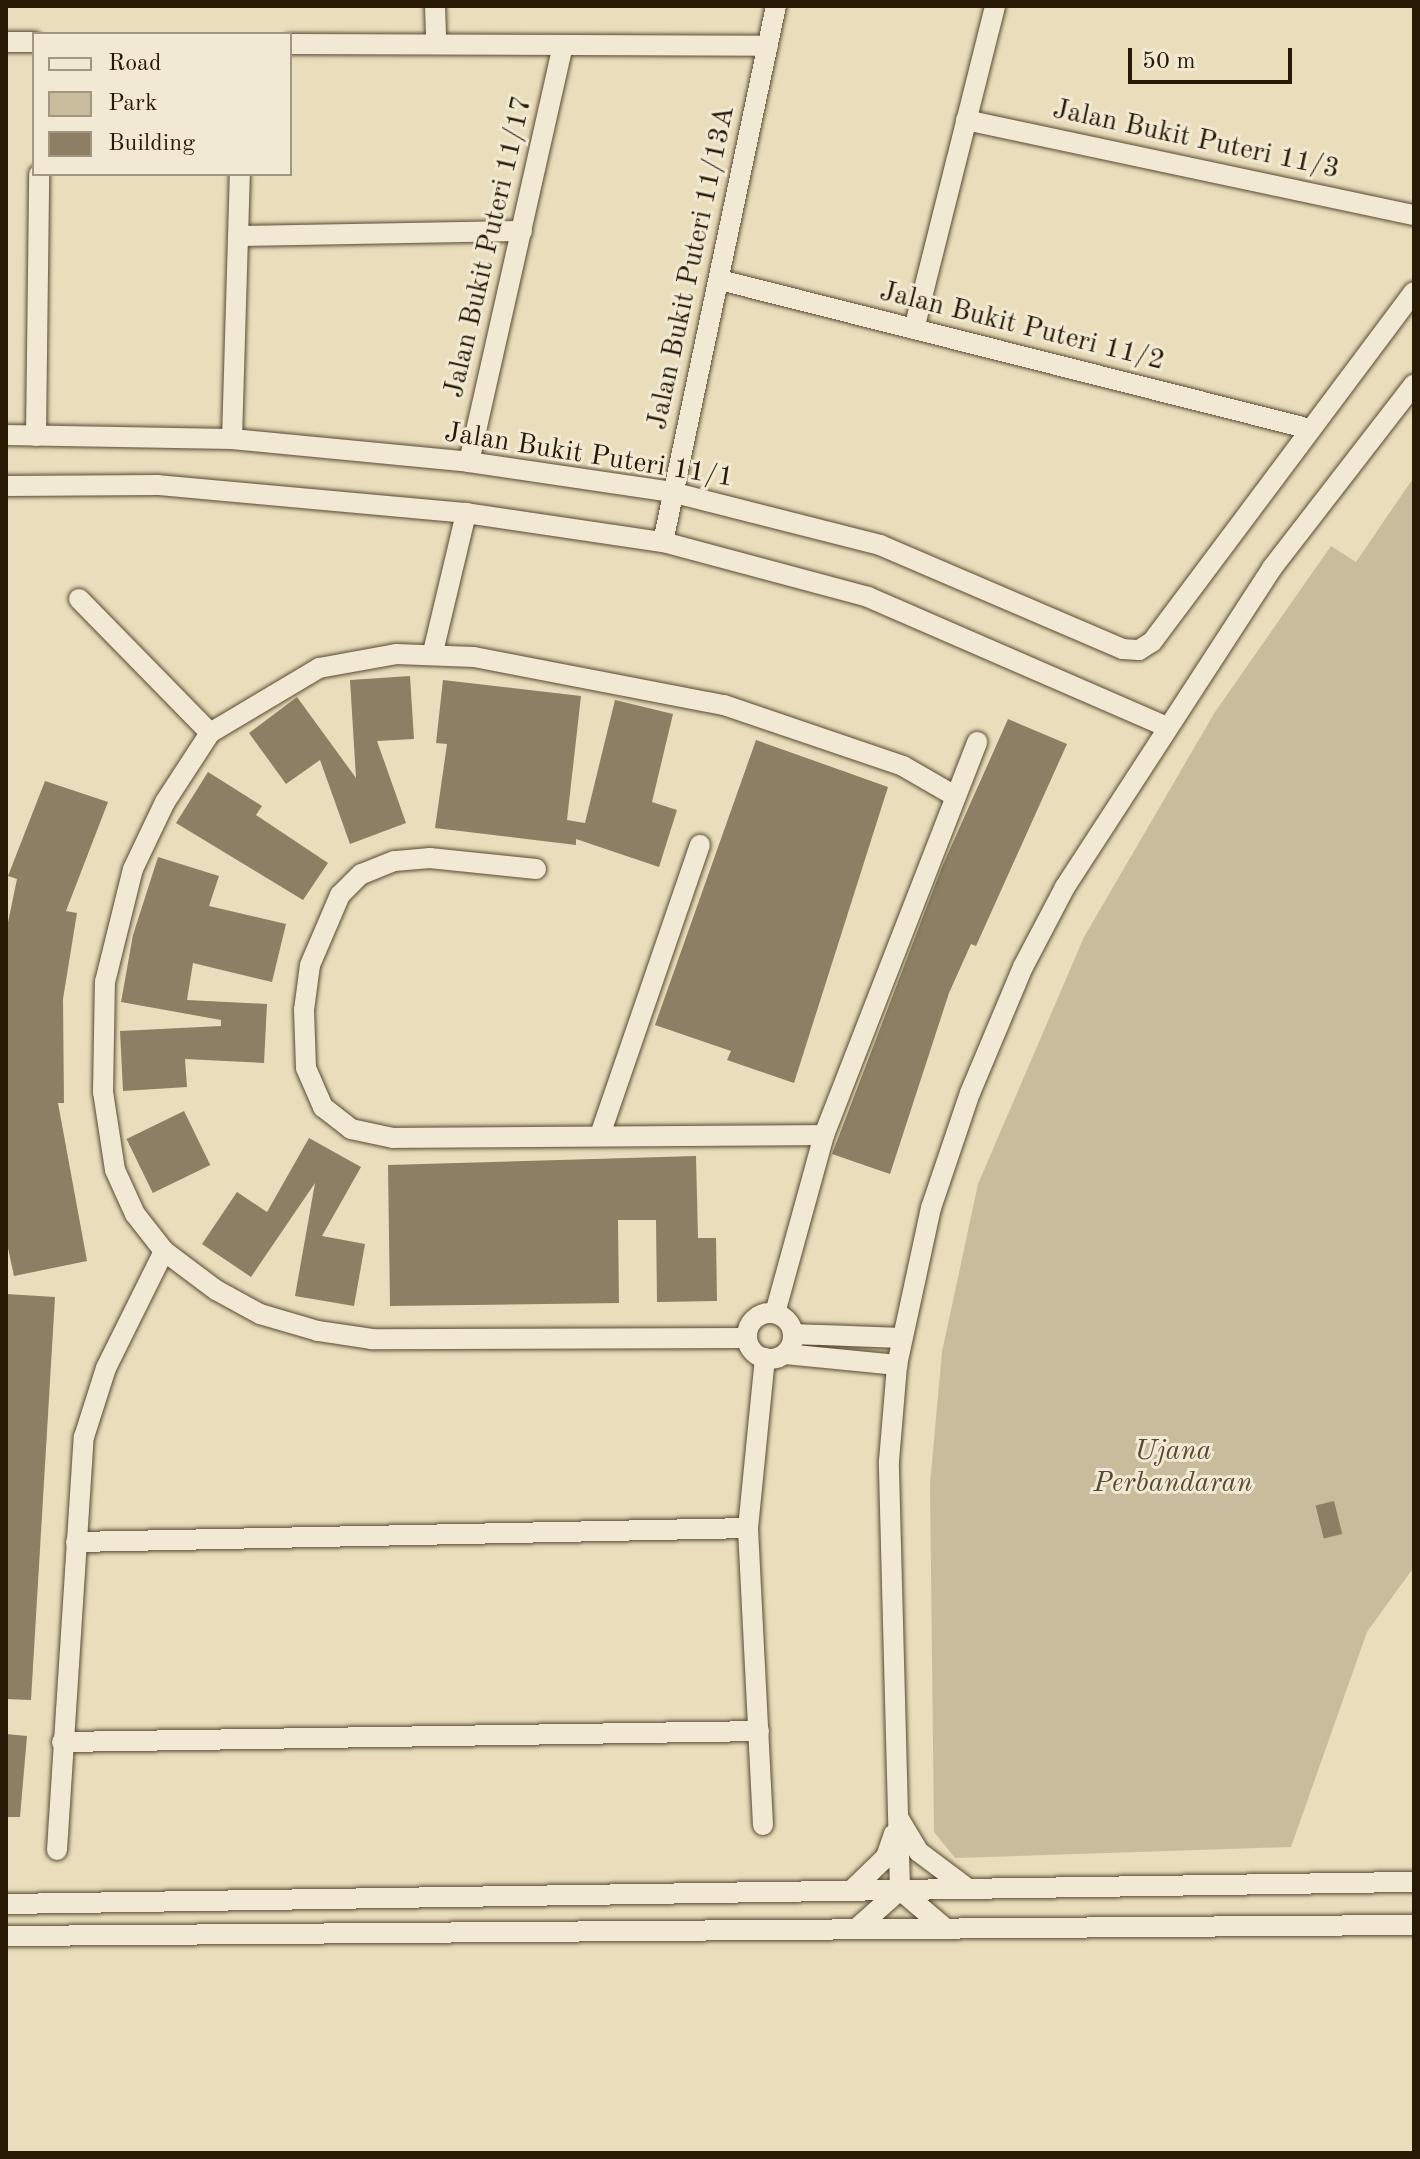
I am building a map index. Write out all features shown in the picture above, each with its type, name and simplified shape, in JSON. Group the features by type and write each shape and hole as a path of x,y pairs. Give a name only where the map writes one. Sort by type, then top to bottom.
{"street":[{"path":"435,6 436,44"},
{"name":"Jalan Bukit Puteri 11/13A","path":"663,542 671,492 720,280 776,6"},
{"path":"914,329 995,6"},
{"path":"6,42 32,42"},
{"path":"292,44 768,46"},
{"name":"Jalan Bukit Puteri 11/17","path":"469,462 563,45"},
{"name":"Jalan Bukit Puteri 11/3","path":"966,120 1414,215"},
{"path":"36,436 39,176"},
{"path":"232,439 240,176"},
{"path":"238,236 522,231"},
{"name":"Jalan Bukit Puteri 11/2","path":"720,280 1310,429"},
{"path":"1310,429 1414,292"},
{"path":"946,1929 900,1890 889,1461 897,1365 931,1208 970,1093 1023,967 1065,887 1165,726 1272,568 1414,384"},
{"name":"Jalan Bukit Puteri 11/1","path":"6,435 232,439 469,462 671,492 880,545 1123,649 1139,650 1152,642 1310,429"},
{"path":"6,486 158,485 466,513 663,542 868,597 1165,726"},
{"path":"433,652 466,513"},
{"path":"79,599 210,733"},
{"path":"747,1338 358,1337 260,1314 216,1290 164,1251 135,1214 115,1170 103,1092 105,982 133,869 165,802 210,733 319,668 433,652 724,705 903,766 955,796"},
{"path":"775,1313 824,1135 977,742"},
{"path":"600,1135 700,845"},
{"path":"536,869 430,858 394,861 361,874 335,904 310,965 304,1010 306,1068 323,1107 351,1129 393,1138 824,1135"},
{"path":"57,1850 84,1437 106,1368 164,1251"},
{"path":"793,1334 788,1320 775,1313 755,1318 747,1338 753,1351 775,1356 897,1365"},
{"path":"793,1334 902,1338"},
{"path":"763,1825 748,1528 775,1356 793,1334"},
{"path":"76,1542 748,1528"},
{"path":"62,1742 759,1731"},
{"path":"899,1819 919,1852 967,1888"},
{"path":"852,1890 886,1857 899,1819"},
{"path":"6,1904 1414,1882"},
{"path":"856,1929 900,1890"},
{"path":"6,1936 1414,1925"}],"green space":[{"name":"Ujana Perbandaran","path":"1414,477 1414,1567 1367,1632 1291,1847 955,1858 934,1832 930,1484 942,1352 978,1184 1084,937 1215,712 1331,546 1356,562"}],"building":[{"path":"410,676 414,739 377,741 406,823 350,844 320,760 286,784 249,733 297,697 356,778 350,680"},
{"path":"443,680 581,696 567,820 585,823 615,700 673,714 652,802 677,810 659,867 576,839 576,845 435,828 447,744 436,743"},
{"path":"1008,719 1067,744 976,946 971,944 949,993 890,1174 832,1154 942,867"},
{"path":"756,740 888,787 794,1083 727,1060 731,1051 655,1025"},
{"path":"208,772 262,806 256,815 328,863 303,900 176,823"},
{"path":"45,781 108,802 66,911 77,913 63,999 64,1103 58,1103 87,1261 14,1276 6,1239 6,932 17,879 8,876"},
{"path":"158,857 219,876 209,906 286,924 272,982 193,963 187,1000 267,1004 264,1063 185,1059 187,1087 123,1091 120,1031 221,1026 221,1020 121,1002 133,935"},
{"path":"184,1111 210,1165 153,1193 126,1139"},
{"path":"309,1138 361,1167 322,1236 365,1244 354,1306 295,1296 315,1183 251,1277 202,1244 237,1192 267,1212"},
{"path":"696,1156 698,1238 716,1238 717,1301 657,1302 656,1220 618,1220 619,1303 390,1306 388,1165"},
{"path":"6,1294 55,1297 31,1700 6,1699"},
{"path":"1334,1501 1342,1534 1324,1539 1316,1506"},
{"path":"6,1734 27,1736 20,1817 6,1817"}]}
